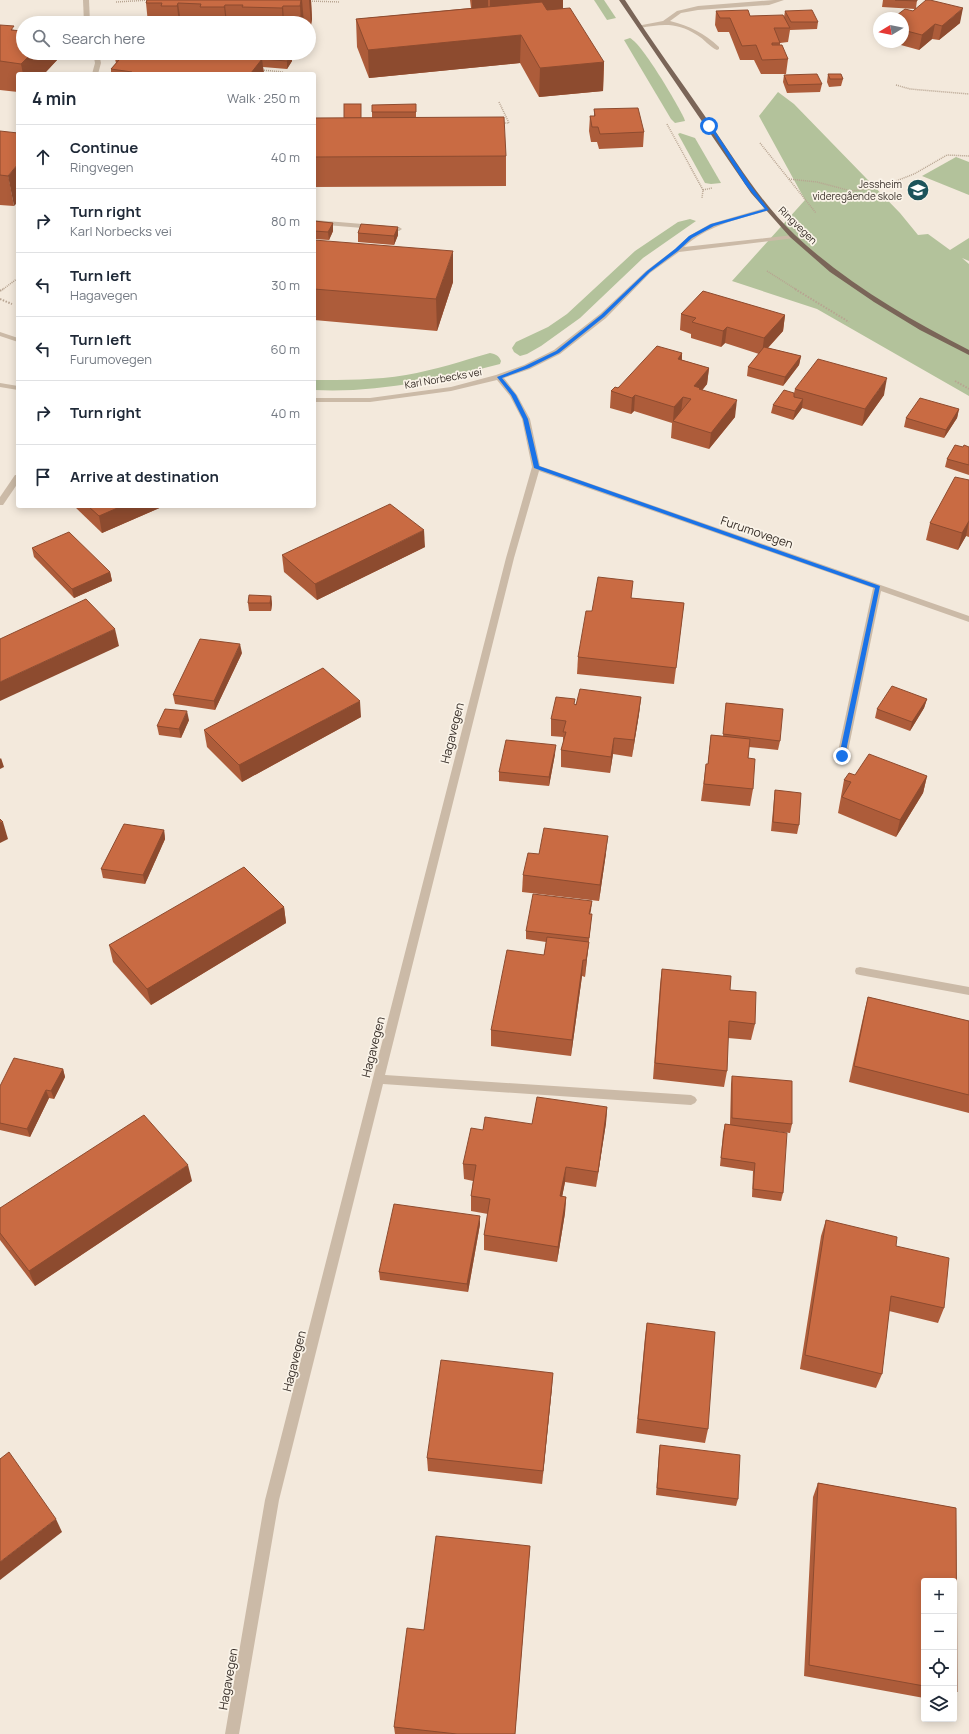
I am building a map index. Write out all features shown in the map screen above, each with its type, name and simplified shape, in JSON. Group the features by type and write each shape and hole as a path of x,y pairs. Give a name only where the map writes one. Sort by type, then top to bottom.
{"main road":[{"name":"Ringvegen","path":"622,0 747,184 793,237 820,261 865,293 926,331 969,353"}],"street":[{"path":"86,0 86,16"},
{"path":"665,22 679,12 685,10 769,4 781,0"},
{"path":"640,26 665,22 690,28 704,35 717,48"},
{"path":"96,72 97,60"},
{"name":"Karl Norbecks vei","path":"316,400 377,399 451,389 499,377 527,367 557,352 603,316 648,272 691,237 712,225 768,209"},
{"path":"316,222 398,229"},
{"path":"676,250 793,237"},
{"path":"0,334 16,339"},
{"name":"Hagavegen","path":"232,1734 272,1500 510,558 536,467 526,419 513,395 499,377"},
{"path":"0,385 16,388"},
{"name":"Furumovegen","path":"536,467 969,619"},
{"path":"0,503 16,480"},
{"path":"842,756 878,587"},
{"path":"860,971 969,991"},
{"path":"378,1079 691,1100"}],"path":[{"path":"301,1 340,2"},
{"path":"259,70 283,72"},
{"path":"896,85 910,89 969,94"},
{"path":"499,102 509,123 501,123"},
{"path":"666,123 703,190 701,202"},
{"path":"817,214 789,179 817,182 851,191 858,191 878,188 914,174 947,155 969,156"},
{"path":"0,291 16,279"},
{"path":"0,300 16,305"}],"green space":[{"path":"594,0 604,0 616,18 607,20"},
{"path":"630,38 643,51 651,62 685,121 675,123 671,119 624,40"},
{"path":"778,92 794,104 900,213 918,235 928,234 950,250 969,238 969,261 962,258 969,264 969,396 817,309 732,281 805,200 759,116"},
{"path":"680,133 695,138 721,183 705,183 678,134"},
{"path":"956,157 969,162 969,195 922,176"},
{"path":"690,219 696,221 643,258 580,318 541,346 527,354 520,356 514,352 512,348 516,342 548,327 567,314 635,251 678,222"},
{"path":"490,353 496,355 501,361 500,364 408,384 361,389 316,390 316,380 348,380 395,377 438,368"}],"building":[{"path":"147,0 301,0 300,6 283,6 282,8 242,7 243,5 200,7 201,4 178,3 177,6 161,6 162,3 146,3"},
{"path":"895,0 917,0 917,1"},
{"path":"926,0 963,8 942,26 935,24 922,35 909,32 909,12 901,12 905,9 913,11"},
{"path":"542,2 547,10 570,8 604,62 540,68 521,35 368,50 356,19"},
{"path":"748,10 750,16 783,15 790,28 774,28 780,43 772,43 772,45 782,45 788,59 762,60 756,45 742,46 730,18 720,18 716,11"},
{"path":"812,10 818,22 791,22 785,11"},
{"path":"0,25 14,26 11,30 16,30 16,60 25,60 21,64 0,61"},
{"path":"119,60 261,60 252,72 132,72 111,69"},
{"path":"817,74 822,84 788,85 784,75"},
{"path":"828,74 841,74 843,79 830,79"},
{"path":"344,104 361,104 361,118 344,118"},
{"path":"416,104 416,112 372,112 372,105"},
{"path":"638,108 644,132 600,134 598,127 592,127 590,116 595,116 594,109"},
{"path":"504,117 506,156 316,157 316,118"},
{"path":"0,131 16,133 16,166 8,176 0,175"},
{"path":"316,221 333,223 328,232 316,231"},
{"path":"361,224 398,227 394,236 358,233"},
{"path":"316,240 453,251 436,299 316,289"},
{"path":"703,291 785,315 764,338 727,327 723,331 692,322 696,318 681,314"},
{"path":"657,346 682,353 678,359 709,368 694,386 700,388 699,389 737,400 711,433 673,421 691,399 683,397 674,407 635,395 632,398 611,391 615,387 618,388"},
{"path":"764,347 801,356 785,377 748,367"},
{"path":"818,359 887,378 865,409 795,389"},
{"path":"784,390 794,393 794,397 803,399 795,411 773,405"},
{"path":"920,398 959,409 946,430 906,418"},
{"path":"955,445 963,447 964,445 969,447 969,465 947,459"},
{"path":"955,477 969,480 969,521 962,533 930,523"},
{"path":"390,504 424,530 315,584 282,555"},
{"path":"90,508 117,508 99,516"},
{"path":"69,532 110,572 72,589 32,548"},
{"path":"598,577 633,581 631,598 684,603 676,668 578,657 586,611 592,611"},
{"path":"249,595 271,596 270,603 248,603"},
{"path":"86,599 115,629 0,682 0,639"},
{"path":"200,639 240,644 214,701 173,695"},
{"path":"323,668 360,701 239,765 204,730"},
{"path":"892,686 927,699 912,722 877,709"},
{"path":"580,689 641,697 634,740 614,738 611,757 561,750 566,732 563,732 566,721 551,719 556,697 575,699 574,704 576,705"},
{"path":"726,703 783,709 780,741 723,734"},
{"path":"165,709 187,711 179,729 157,726"},
{"path":"711,735 750,739 748,758 755,759 753,789 704,784"},
{"path":"506,740 556,745 549,777 499,772"},
{"path":"869,754 927,776 900,820 842,797 851,782 844,780 849,773 855,775"},
{"path":"775,790 801,793 799,825 773,822"},
{"path":"124,824 164,830 143,875 101,869"},
{"path":"544,828 608,836 600,885 523,875 528,853 539,854"},
{"path":"244,867 284,907 147,989 109,945"},
{"path":"533,894 592,901 589,914 592,914 589,938 526,931"},
{"path":"547,937 589,942 586,960 583,960 572,1040 491,1030 507,950 544,955"},
{"path":"662,969 731,976 730,990 756,992 755,1024 729,1021 727,1071 655,1063"},
{"path":"868,997 969,1021 969,1095 854,1066"},
{"path":"14,1058 63,1069 51,1091 46,1090 27,1129 0,1123 0,1086"},
{"path":"732,1076 792,1081 792,1124 732,1118"},
{"path":"537,1097 607,1107 598,1172 566,1167 560,1196 566,1197 558,1247 484,1235 490,1199 471,1196 476,1165 463,1164 471,1128 483,1130 485,1117 532,1124"},
{"path":"144,1115 188,1165 29,1271 0,1233 0,1208"},
{"path":"725,1124 787,1133 783,1193 753,1189 755,1163 721,1158"},
{"path":"394,1204 480,1216 467,1284 379,1272"},
{"path":"826,1220 897,1237 896,1246 949,1258 944,1308 891,1296 882,1374 805,1355"},
{"path":"647,1323 715,1332 708,1429 638,1419"},
{"path":"441,1360 553,1373 543,1471 427,1458"},
{"path":"660,1445 740,1455 738,1499 657,1488"},
{"path":"9,1452 56,1519 0,1562 0,1459"},
{"path":"818,1483 956,1508 956,1578 921,1578 921,1685 809,1665"},
{"path":"436,1536 530,1546 515,1734 457,1734 394,1727 407,1628 424,1630"}],"place":[{"name":"Jessheim videregående skole","path":"918,190"}],"route":[{"path":"709,126 747,184 768,209 712,225 691,237 648,272 603,316 557,352 527,367 499,377 513,395 526,419 536,467 878,587 842,756"}]}
